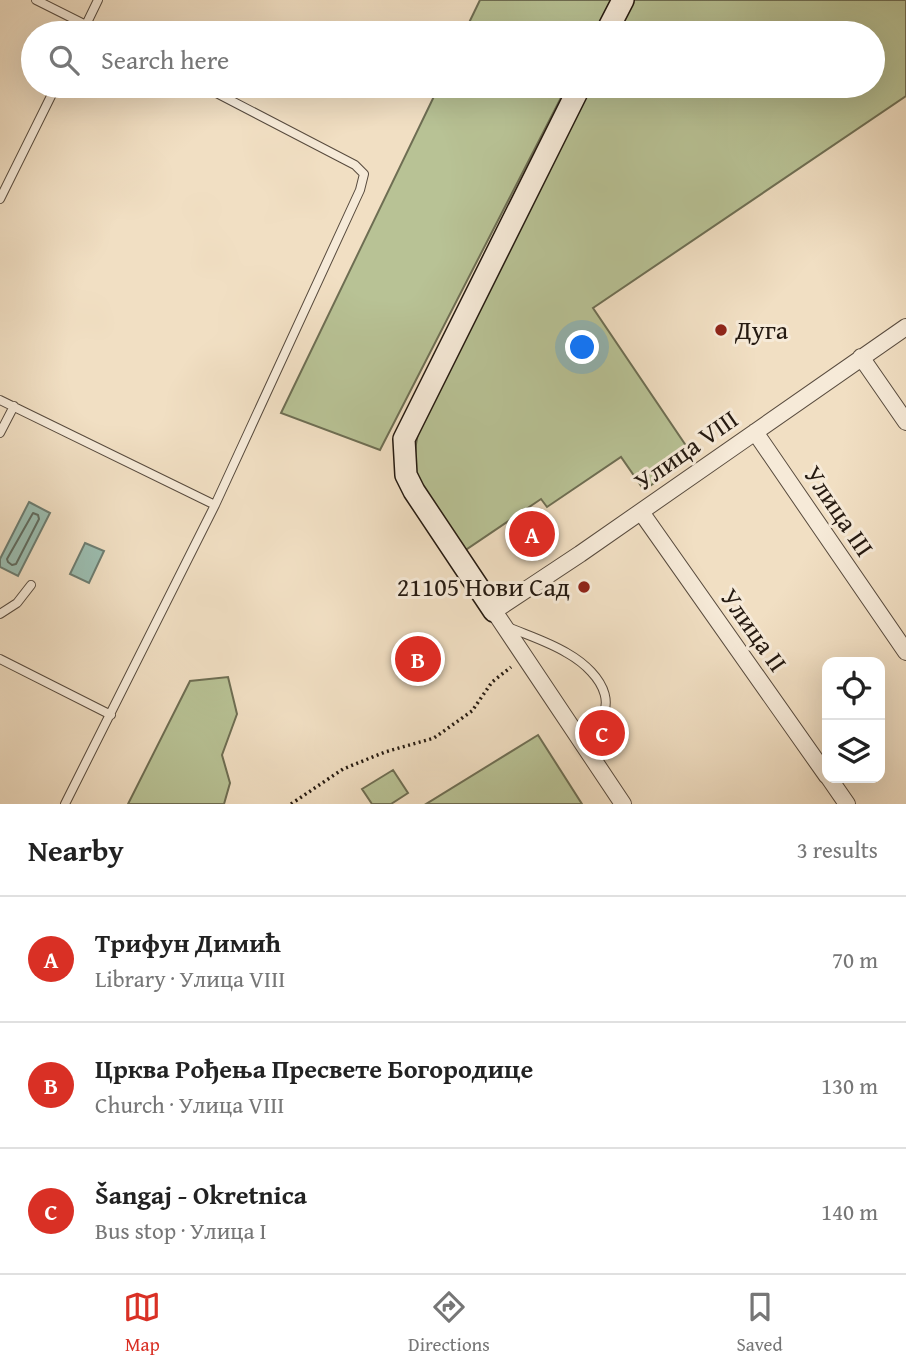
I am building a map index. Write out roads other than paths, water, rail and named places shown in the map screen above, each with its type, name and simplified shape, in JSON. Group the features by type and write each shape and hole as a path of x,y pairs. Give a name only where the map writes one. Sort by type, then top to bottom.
{"street":[{"path":"612,21 623,0"},
{"path":"574,98 404,439 406,475 414,491 623,804"},
{"name":"Улица VIII","path":"498,618 640,512 906,327"},
{"path":"861,357 906,422"},
{"name":"Улица III","path":"755,432 906,652"},
{"name":"Улица II","path":"640,512 822,769"},
{"name":"Улица II","path":"832,783 847,804"}],"lane":[{"path":"36,0 71,21"},
{"path":"88,21 98,0"},
{"path":"0,199 50,98"},
{"path":"65,804 215,505 360,190 363,174 355,164 226,98"},
{"path":"0,400 215,505"},
{"path":"0,433 14,406"},
{"path":"0,614 17,603 31,585"},
{"path":"498,618 567,652 584,664 600,685 607,700 606,712 593,729 577,736"},
{"path":"0,659 111,715"}],"water":[{"path":"29,502 50,513 18,576 0,567 0,559"},
{"path":"85,543 104,551 89,583 70,574"}],"place":[{"name":"Дуга","path":"721,330"},
{"name":"Трифун Димић","path":"532,534"},
{"name":"21105 Нови Сад","path":"584,587"},
{"name":"Црква Рођења Пресвете Богородице","path":"418,659"},
{"name":"Šangaj - Okretnica","path":"602,733"}]}
